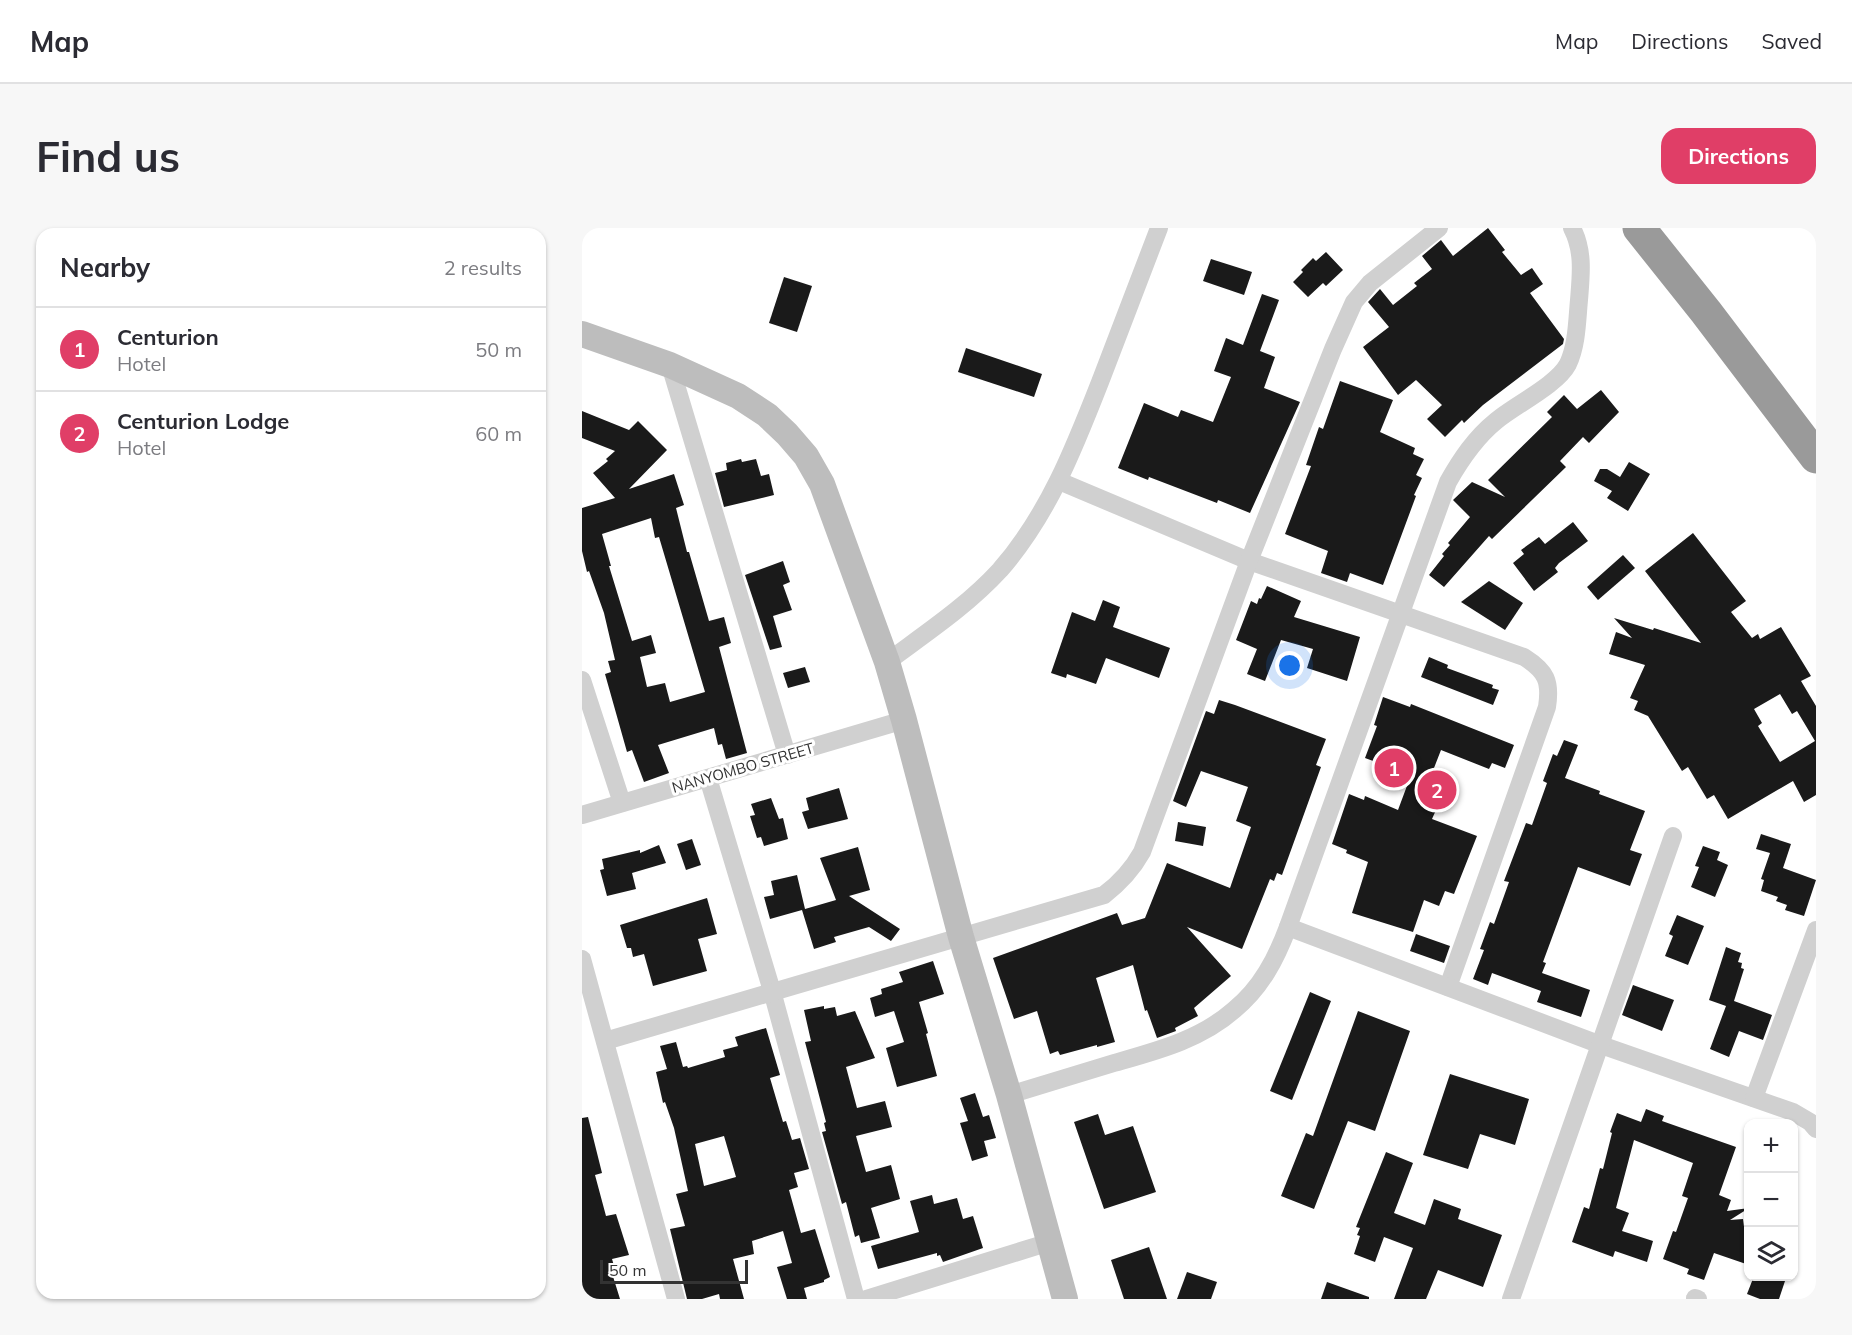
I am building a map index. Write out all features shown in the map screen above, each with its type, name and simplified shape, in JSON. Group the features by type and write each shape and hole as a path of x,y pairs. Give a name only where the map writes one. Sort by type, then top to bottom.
{"highway":[{"path":"1639,228 1816,457"}],"street":[{"path":"887,662 948,618 999,570 1023,542 1041,514 1074,447 1159,228"},
{"path":"605,1041 1104,895 1120,883 1142,852 1249,561 1333,349 1354,302 1370,283 1439,228"},
{"path":"1009,1095 1173,1046 1233,1011 1260,982 1277,956 1448,482 1460,460 1475,441 1496,421 1556,378 1567,366 1573,351 1582,274 1580,253 1572,228"},
{"path":"582,334 670,365 738,396 767,415 806,456 822,484 887,662 961,937 1009,1095 1065,1299"},
{"path":"670,365 787,755"},
{"path":"1059,481 1249,561 1524,657 1538,666 1546,677 1550,692 1547,707 1448,987"},
{"path":"582,680 622,804"},
{"name":"NANYOMBO STREET","path":"582,815 904,720"},
{"path":"708,778 772,991 856,1299"},
{"path":"1511,1299 1673,836"},
{"path":"1288,927 1601,1045 1793,1112 1810,1122 1816,1129"},
{"path":"1754,1098 1816,930"},
{"path":"582,959 676,1299"},
{"path":"867,1299 1050,1242"}],"building":[{"path":"1488,228 1505,250 1502,252 1521,275 1532,268 1543,284 1530,293 1564,339 1563,344 1483,405 1464,423 1462,420 1445,437 1427,419 1442,405 1416,380 1398,395 1363,347 1389,327 1368,302 1380,289 1393,305 1417,286 1414,283 1432,269 1422,256 1441,240 1453,256"},
{"path":"1326,252 1343,270 1326,286 1323,283 1308,297 1293,282 1313,258 1316,261"},
{"path":"1211,259 1252,272 1244,295 1203,281"},
{"path":"784,277 812,286 797,332 769,323"},
{"path":"1262,294 1279,300 1260,351 1275,357 1264,388 1300,402 1250,513 1218,500 1217,503 1149,477 1148,480 1118,468 1144,403 1178,417 1181,410 1213,422 1231,377 1214,371 1226,338 1243,345"},
{"path":"966,348 1042,374 1034,397 958,372"},
{"path":"1340,381 1393,400 1380,432 1415,448 1413,454 1424,459 1416,475 1422,478 1383,585 1350,573 1347,582 1321,573 1328,551 1285,534 1311,466 1306,465 1319,427 1323,429"},
{"path":"1601,390 1619,412 1589,443 1583,437 1560,461 1566,467 1492,539 1489,536 1444,587 1429,575 1444,556 1442,554 1450,545 1448,543 1470,517 1453,500 1472,482 1505,497 1488,480 1552,417 1547,412 1564,395 1577,409"},
{"path":"582,411 629,430 638,421 667,450 629,489 674,474 684,505 676,508 709,621 724,617 731,643 719,647 747,753 726,759 722,744 718,745 714,728 658,745 669,773 644,782 632,750 627,752 605,674 611,672 608,661 615,660 604,613 589,571 587,572 582,551 582,508 615,498 593,473 608,461 606,459 615,451 582,438","holes":["651,518 655,538 659,537 705,692 670,702 665,683 647,687 640,657 656,653 651,635 632,641 609,566 611,566 602,534"]},
{"path":"741,459 742,462 756,459 761,476 769,474 774,495 724,507 715,473 727,470 726,463"},
{"path":"1629,462 1650,474 1628,511 1607,498 1612,491 1594,481 1600,469 1607,469 1620,477"},
{"path":"1573,522 1588,541 1559,563 1555,568 1558,572 1534,591 1513,563 1524,554 1521,550 1539,537 1545,544"},
{"path":"1693,533 1746,601 1731,612 1752,638 1758,634 1760,639 1781,627 1811,676 1801,681 1816,706 1816,795 1804,802 1793,781 1728,819 1714,795 1707,799 1688,767 1682,771 1648,716 1634,710 1638,701 1630,698 1645,665 1609,654 1616,632 1632,638 1614,618 1701,643 1645,571","holes":["1780,694 1792,714 1797,711 1815,741 1780,762 1758,726 1762,723 1754,709"]},
{"path":"1623,555 1635,568 1598,600 1587,587"},
{"path":"783,561 790,582 783,585 792,610 773,616 782,647 770,650 745,575"},
{"path":"1489,581 1523,603 1505,630 1461,602"},
{"path":"1267,586 1301,601 1294,617 1360,637 1347,681 1307,668 1313,649 1281,640 1265,681 1247,674 1257,649 1236,640 1251,601 1257,604"},
{"path":"1103,600 1120,607 1113,627 1170,648 1159,678 1106,658 1096,684 1067,674 1066,678 1051,673 1072,612 1095,621"},
{"path":"1429,657 1448,665 1447,668 1493,685 1492,688 1499,690 1493,705 1421,677"},
{"path":"805,667 810,682 788,688 783,673"},
{"path":"1383,697 1410,707 1411,704 1514,745 1505,768 1492,763 1489,769 1441,750 1420,804 1436,810 1432,819 1477,836 1454,894 1445,891 1439,906 1424,900 1413,932 1352,913 1368,862 1332,844 1349,794 1364,800 1365,796 1398,810 1411,775 1365,758 1377,726 1374,725"},
{"path":"1219,700 1326,739 1316,765 1321,767 1282,875 1277,873 1274,881 1270,879 1242,949 1187,927 1231,976 1194,1008 1198,1016 1175,1028 1176,1031 1157,1038 1147,1010 1145,1011 1133,965 1096,978 1115,1042 1060,1055 1058,1051 1050,1054 1037,1011 1014,1019 993,958 1117,913 1122,925 1145,918 1167,863 1230,888 1251,827 1236,821 1248,787 1201,771 1186,807 1173,801 1206,711 1214,714"},
{"path":"1564,740 1578,745 1565,778 1600,791 1599,794 1645,811 1630,850 1642,854 1630,886 1578,867 1543,962 1546,963 1542,973 1590,990 1581,1017 1537,1002 1541,991 1492,973 1488,985 1473,979 1484,950 1480,949 1490,922 1494,924 1509,882 1504,881 1526,823 1532,825 1547,783 1543,781 1553,754 1557,756"},
{"path":"839,788 848,819 808,829 802,812 809,810 806,798"},
{"path":"771,798 779,819 783,818 788,839 764,846 761,837 757,838 750,816 755,815 751,804"},
{"path":"1178,822 1206,827 1203,846 1175,841"},
{"path":"1761,834 1791,844 1783,868 1816,880 1804,916 1785,910 1787,905 1776,901 1778,897 1761,891 1764,880 1761,879 1770,853 1756,849"},
{"path":"692,839 701,865 686,870 677,844"},
{"path":"659,845 666,863 632,873 636,889 607,896 600,870 604,869 602,859 640,850 640,853"},
{"path":"1703,846 1720,852 1717,860 1728,865 1715,897 1691,887 1699,867 1695,866"},
{"path":"858,847 870,890 849,896 900,929 891,941 869,927 834,937 836,942 814,949 802,910 770,919 764,897 774,895 771,881 797,875 805,909 836,900 820,858"},
{"path":"707,898 717,934 698,939 707,971 653,986 644,954 633,957 631,948 627,948 620,925"},
{"path":"1677,915 1704,926 1688,965 1665,956 1673,936 1669,934"},
{"path":"1416,934 1450,946 1444,963 1410,951"},
{"path":"1726,947 1741,953 1738,962 1742,963 1741,968 1744,969 1734,1001 1772,1015 1763,1040 1739,1031 1729,1057 1710,1049 1726,1006 1709,1000"},
{"path":"933,961 944,994 919,1002 937,1076 897,1087 886,1048 904,1042 894,1011 875,1017 870,998 882,994 881,989 903,982 899,972"},
{"path":"1633,985 1674,1000 1662,1031 1622,1015"},
{"path":"1310,992 1331,1001 1292,1100 1270,1091"},
{"path":"824,1006 824,1009 835,1007 837,1016 855,1011 875,1058 846,1067 857,1108 885,1101 892,1127 856,1136 866,1172 891,1165 900,1199 871,1208 880,1238 861,1243 859,1235 855,1237 846,1202 842,1204 822,1132 826,1131 824,1123 826,1122 805,1042 811,1041 804,1010"},
{"path":"1358,1011 1410,1031 1375,1131 1348,1121 1314,1209 1281,1196 1306,1133 1313,1136"},
{"path":"766,1028 780,1075 770,1078 783,1122 786,1121 792,1140 800,1138 809,1169 794,1173 798,1187 789,1190 801,1233 815,1229 830,1277 824,1282 804,1288 807,1299 787,1299 777,1267 792,1263 783,1231 752,1241 754,1254 733,1259 744,1299 720,1299 719,1294 702,1299 687,1299 670,1229 685,1226 676,1194 688,1191 674,1128 665,1102 663,1103 656,1072 667,1069 660,1046 676,1042 683,1067 688,1068 725,1057 723,1050 738,1046 735,1037","holes":["724,1136 736,1177 704,1186 695,1144"]},
{"path":"1450,1074 1529,1099 1515,1145 1480,1134 1468,1169 1423,1155"},
{"path":"975,1093 983,1117 989,1115 996,1138 984,1141 988,1156 972,1161 960,1123 968,1121 960,1098"},
{"path":"1646,1109 1664,1116 1662,1121 1736,1147 1719,1195 1731,1200 1727,1211 1744,1209 1744,1211 1730,1220 1743,1219 1744,1263 1714,1253 1704,1280 1687,1274 1689,1269 1663,1259 1688,1198 1682,1196 1693,1163 1634,1140 1616,1208 1629,1213 1622,1231 1653,1241 1647,1262 1615,1251 1613,1257 1572,1242 1584,1207 1589,1209 1600,1168 1603,1169 1612,1133 1610,1132 1617,1113 1641,1122"},
{"path":"1098,1114 1105,1135 1133,1126 1156,1192 1104,1209 1074,1122"},
{"path":"588,1117 602,1173 595,1175 606,1216 616,1214 629,1255 612,1259 615,1269 611,1270 620,1299 582,1299 582,1118"},
{"path":"1386,1152 1413,1163 1394,1213 1425,1225 1434,1199 1461,1209 1458,1219 1502,1235 1483,1287 1438,1270 1426,1299 1394,1299 1413,1248 1384,1237 1375,1262 1354,1254 1360,1236 1357,1235 1360,1228 1356,1227"},
{"path":"932,1195 934,1204 957,1198 963,1219 973,1216 983,1248 943,1262 937,1253 878,1269 871,1246 919,1232 910,1201"},
{"path":"1149,1247 1167,1299 1124,1299 1111,1260"},
{"path":"1187,1272 1217,1282 1211,1299 1177,1299"},
{"path":"1752,1281 1785,1281 1779,1299 1760,1299 1747,1294"},
{"path":"1327,1282 1369,1297 1369,1299 1321,1299"}],"place":[{"name":"Centurion","path":"1394,768"},
{"name":"Centurion Lodge","path":"1437,790"}]}
